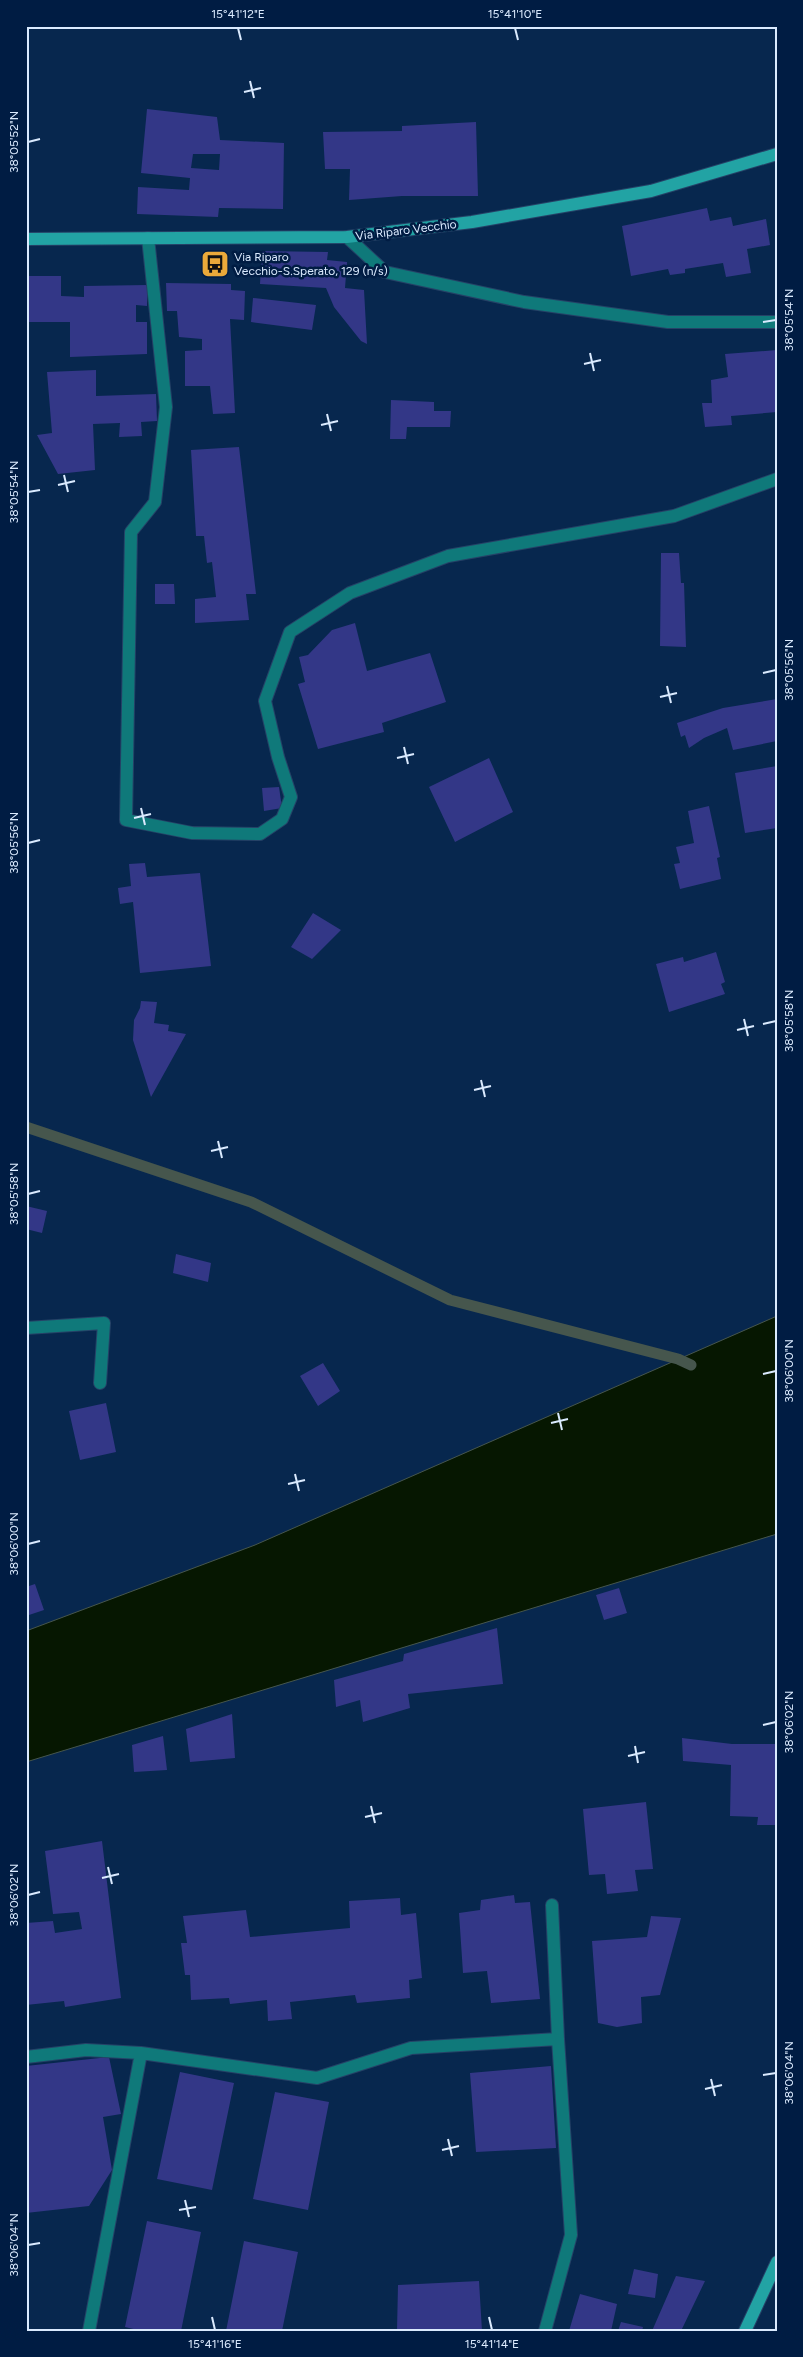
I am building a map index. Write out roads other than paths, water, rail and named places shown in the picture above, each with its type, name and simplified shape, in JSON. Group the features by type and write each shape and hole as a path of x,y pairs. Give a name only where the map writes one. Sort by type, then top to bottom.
{"street":[{"name":"Via Riparo Vecchio","path":"26,239 347,237 472,222 651,191 777,154"},
{"path":"347,237 385,272 524,302 668,322 777,322"},
{"path":"148,238 166,407 155,502 131,532 126,820 192,834 260,834 282,819 291,797 278,757 265,700 290,632 350,593 448,556 674,516 777,479"},
{"path":"26,1328 104,1323 100,1383"},
{"path":"545,2331 571,2235 558,2039 552,1905"},
{"path":"26,2057 86,2050 141,2053 317,2078 411,2048 558,2039"},
{"path":"89,2331 141,2053"},
{"path":"745,2331 777,2262"}],"waterway":[{"path":"26,1127 251,1202 450,1300 678,1359 691,1365"}],"place":[{"name":"Via Riparo Vecchio-S.Sperato, 129 (n/s)","path":"215,264"}]}
